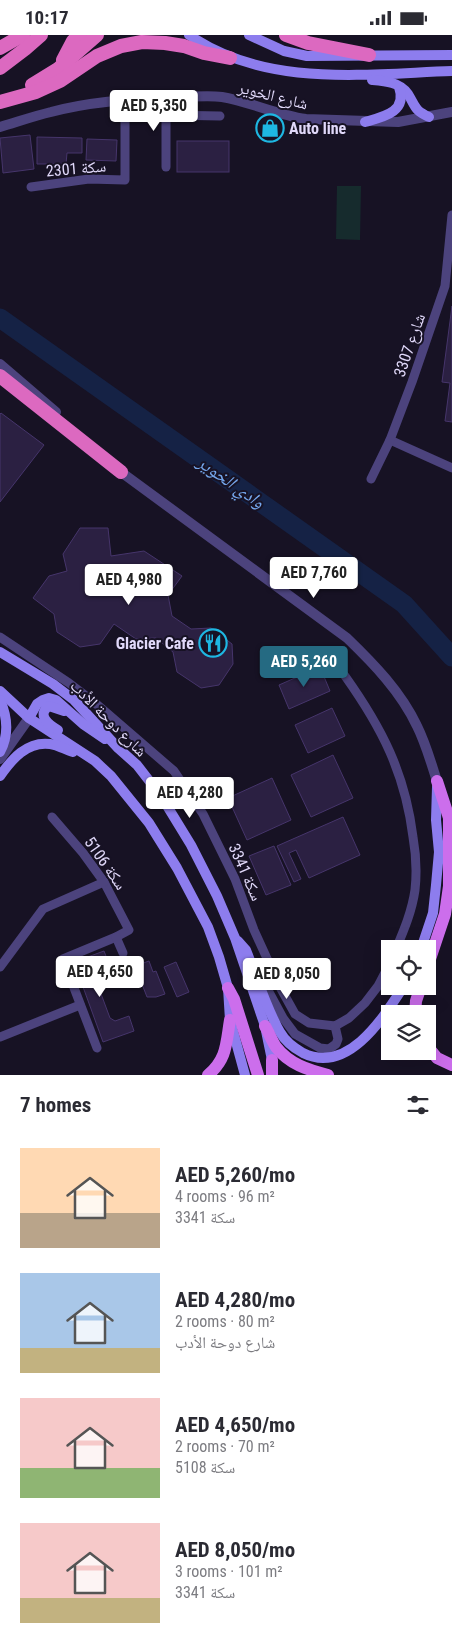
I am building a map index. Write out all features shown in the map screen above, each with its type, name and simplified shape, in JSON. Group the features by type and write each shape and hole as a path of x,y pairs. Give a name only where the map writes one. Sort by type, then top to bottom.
{"highway":[{"path":"0,48 23,35"},
{"path":"0,68 26,49 41,35"},
{"path":"58,69 73,41 80,35"},
{"path":"5,100 58,69 97,35"},
{"path":"286,35 308,43 369,55"},
{"path":"5,100 36,92 60,81 97,56 120,46 142,42 165,43 230,58"},
{"path":"0,377 122,472"},
{"path":"0,389 61,434 122,472"}],"main road":[{"path":"189,35 230,58 290,73 387,81 399,86 407,93 415,108 429,117"},
{"path":"249,35 284,51 307,56 452,55"},
{"path":"323,76 452,71"},
{"path":"365,122 396,109 403,96 399,86"},
{"name":"شارع دوحة الأدب","path":"0,653 53,684 74,700 118,748 137,765 166,804 191,845 217,896 235,938 265,1026 272,1060"},
{"path":"0,691 29,718 95,761"},
{"path":"29,718 37,704 49,698 56,701 75,718 118,748"},
{"path":"0,700 7,723 6,735 0,752"},
{"path":"75,718 49,706 45,709 44,713 47,722 82,746 111,776 148,823 178,868 208,927 258,1072"},
{"path":"0,776 27,747 39,744 52,744 95,761"},
{"path":"425,940 433,913 439,853 436,820 437,781"},
{"path":"436,940 444,915 448,886 448,818 437,781"},
{"path":"235,938 246,950 281,1034 290,1044 309,1056 322,1059 335,1058 346,1054 358,1045 398,995"},
{"path":"228,988 230,1020 245,1075"},
{"path":"208,1075 217,1067 222,1059 230,1020"},
{"path":"265,1026 276,1047 290,1059 306,1069 328,1075"},
{"path":"436,1057 452,1065"},
{"path":"272,1060 274,1075"}],"street":[{"name":"شارع الخوير","path":"0,127 74,107 166,97 220,97 292,117 306,119 398,122 452,112"},
{"path":"166,97 166,167"},
{"name":"سكة 2301","path":"31,187 89,179 124,180 124,109 140,99"},
{"path":"166,115 220,116"},
{"name":"3307 شارع","path":"371,479 390,440 445,286 452,215"},
{"path":"0,364 98,446 122,472 347,638 374,664 402,699 417,726 437,781"},
{"path":"390,440 452,468"},
{"name":"سكة 3341","path":"0,637 94,702 174,771 203,813 235,879 254,930 289,1006 295,1014 309,1023 335,1026"},
{"path":"344,676 366,705 384,737 406,792 416,853 415,890 410,913 400,940"},
{"path":"0,759 29,718"},
{"name":"سكة 5106","path":"52,817 83,853 104,882 129,930 116,937"},
{"path":"1,964 43,909 104,882"},
{"path":"98,1048 63,959 116,937 122,953"},
{"path":"246,950 283,1018 295,1033 320,1048 329,1049 336,1044 338,1039 335,1026 349,1018 365,1003 381,980"},
{"path":"0,1037 80,1005"}],"green space":[{"path":"337,186 361,186 360,240 336,239"}],"building":[{"path":"30,135 34,169 3,173 0,138"},
{"path":"37,137 82,138 82,153 67,153 66,164 37,164"},
{"path":"87,139 117,140 116,161 86,160"},
{"path":"177,141 229,141 229,172 177,172"},
{"path":"452,306 452,422 445,421 450,383 442,382"},
{"path":"0,414 44,445 0,502"},
{"path":"80,528 108,528 111,556 144,551 182,576 168,595 172,616 191,629 211,628 232,644 233,664 219,685 201,688 177,672 173,652 156,638 136,639 114,624 100,644 80,647 57,632 54,614 33,598 49,576 67,571 63,554"},
{"path":"320,667 330,691 289,709 279,685"},
{"path":"332,708 345,736 308,753 295,725"},
{"path":"333,755 353,798 311,817 291,775"},
{"path":"272,778 291,820 247,840 228,798"},
{"path":"343,817 360,855 309,878 296,850 289,853 301,879 294,882 277,846"},
{"path":"274,846 291,885 266,895 249,856"},
{"path":"104,951 109,964 96,970 94,975 110,1018 115,1021 129,1016 134,1031 103,1042 74,962"},
{"path":"149,961 153,972 156,971 165,994 156,997 147,997 135,966"},
{"path":"176,962 189,992 177,997 164,967"}],"waterway":[{"name":"وادي الخوير","path":"0,318 404,604 452,657"}],"place":[{"name":"Auto line","path":"270,128"},
{"name":"Glacier Cafe","path":"213,643"}]}
